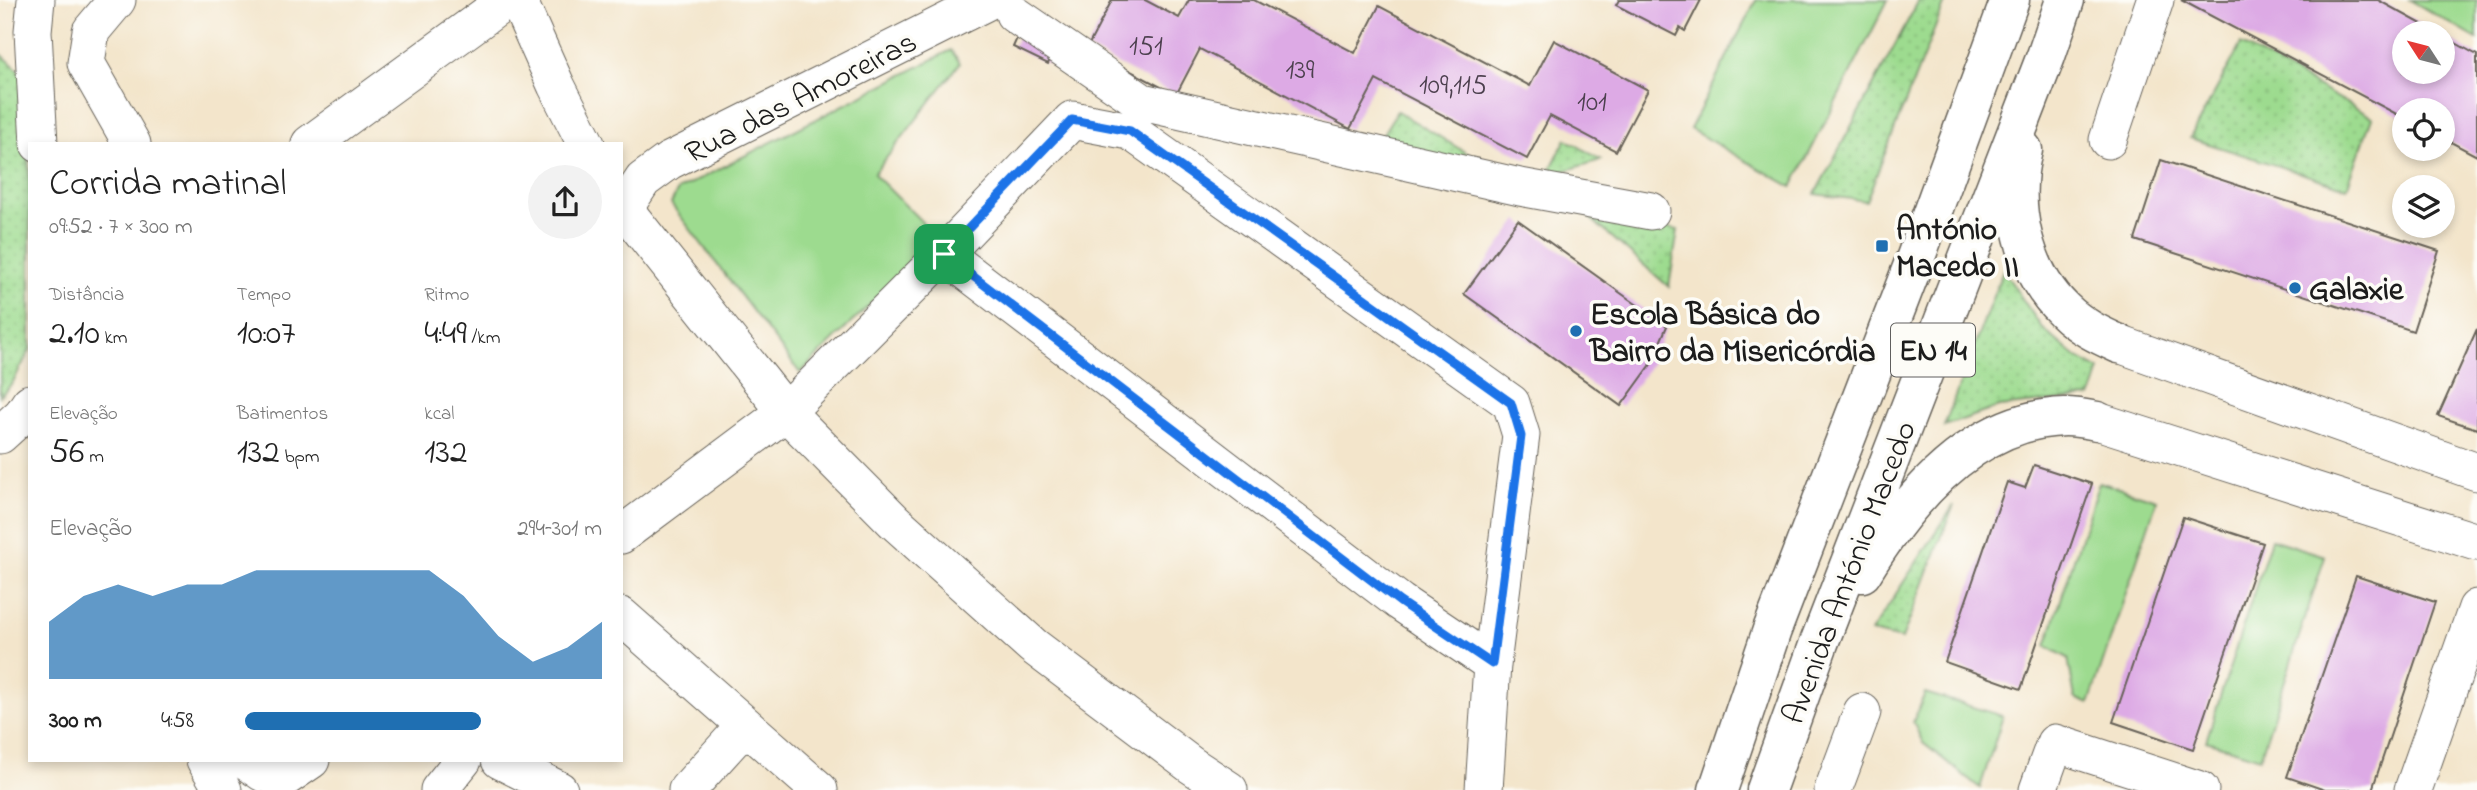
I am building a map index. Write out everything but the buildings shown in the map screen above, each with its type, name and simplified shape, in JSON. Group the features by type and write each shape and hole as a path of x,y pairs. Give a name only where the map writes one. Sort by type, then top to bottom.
{"highway":[{"name":"Avenida António Macedo","path":"1718,790 1772,631 1913,265 2010,0"},
{"name":"Avenida António Macedo","path":"1766,790 1819,643 2046,57 2065,0"},
{"path":"2046,57 2019,164 2018,209 2025,245 2042,282 2064,310 2089,330 2119,344"},
{"path":"1819,643 1888,534 1926,488 1958,458 1994,436 2031,422 2066,417 2097,421"}],"street":[{"path":"36,0 33,31 39,142"},
{"path":"117,0 91,31 86,63 131,142"},
{"path":"313,142 507,0"},
{"path":"517,0 585,142"},
{"path":"2108,140 2155,0"},
{"path":"1002,7 1142,102 1520,187 1651,211"},
{"name":"Rua das Amoreiras","path":"623,209 643,180 669,162 932,14 1002,7"},
{"path":"623,534 786,412 944,254 1072,120 1130,131 1511,403 1521,436 1492,664 1484,790"},
{"path":"623,211 786,412 894,521 1033,646 1191,765 1229,790"},
{"path":"944,254 1400,602 1492,664"},
{"path":"2119,344 2477,472"},
{"path":"0,435 28,405"},
{"path":"2097,421 2477,542"},
{"path":"2413,790 2477,608"},
{"path":"623,618 819,790"},
{"path":"1833,790 1862,712"},
{"path":"687,790 745,726"},
{"path":"2038,790 2055,743 2200,790"},
{"path":"206,762 223,790"},
{"path":"247,762 262,773 298,768"},
{"path":"439,790 461,762"},
{"path":"504,762 559,790"}],"green space":[{"path":"1756,0 1888,0 1792,187 1690,129"},
{"path":"1919,0 1946,0 1866,201 1815,194"},
{"path":"2410,0 2477,0 2477,39 2455,26 2455,21 2446,21"},
{"path":"2241,44 2372,117 2347,188 2190,138"},
{"path":"951,50 960,63 874,174 938,238 800,373 671,204 678,190"},
{"path":"0,53 23,74 28,155 28,354 12,384 0,396"},
{"path":"1397,111 1498,172 1376,145"},
{"path":"1566,139 1601,160 1547,176"},
{"path":"1582,211 1678,230 1669,287"},
{"path":"2003,270 2042,328 2076,357 2100,370 2091,397 1999,407 1944,426"},
{"path":"2099,482 2157,500 2089,704 2075,698 2068,658 2046,646"},
{"path":"1954,505 1902,639 1871,632"},
{"path":"2271,539 2325,556 2260,758 2206,741"},
{"path":"1925,693 2003,716 1980,788 1923,743 1913,722"}],"place":[{"name":"António Macedo II","path":"1882,246"},
{"name":"Galaxie","path":"2295,288"},
{"name":"Escola Básica do Bairro da Misericórdia","path":"1576,331"}],"route":[{"path":"1072,120 1130,131 1511,403 1521,436 1492,664 1400,602 944,254 1072,120"}]}
